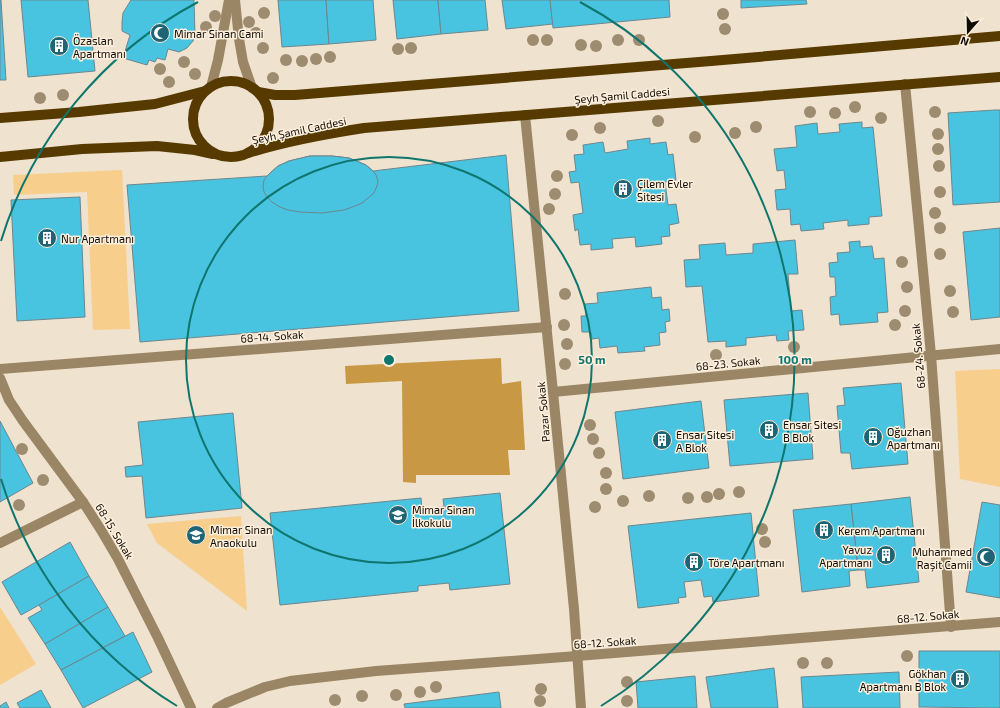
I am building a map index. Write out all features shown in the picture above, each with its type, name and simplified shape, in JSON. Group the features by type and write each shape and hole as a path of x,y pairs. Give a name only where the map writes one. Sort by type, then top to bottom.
{"main road":[{"path":"255,90 275,95 295,95 1000,36"},
{"name":"Şeyh Şamil Caddesi","path":"248,153 268,146 364,128 1000,77"},
{"path":"0,118 155,104 208,89 222,82 235,81 247,84 255,90 268,108 269,120 266,134 259,145 254,150 235,157 228,157 195,150 157,146 82,149 0,157"},
{"path":"208,89 201,96 196,107 194,127 196,133 204,144 209,149 221,155"}],"street":[{"path":"208,89 220,48 229,0"},
{"path":"235,0 243,62 255,90"},
{"name":"68-24. Sokak","path":"905,84 930,355 951,627"},
{"name":"Pazar Sokak","path":"525,115 547,327 578,656 581,708"},
{"name":"68-14. Sokak","path":"0,369 547,327"},
{"name":"68-23. Sokak","path":"553,392 1000,349"},
{"name":"68-15. Sokak","path":"0,378 9,400 23,422 83,502 101,530 154,630 191,708"},
{"path":"0,543 83,502"},
{"name":"68-12. Sokak","path":"216,708 265,687 290,681 376,671 1000,622"}],"shaded area":[{"path":"122,170 130,329 93,330 87,192 14,195 13,175"},
{"path":"501,358 502,384 521,381 525,450 508,450 510,475 416,475 416,483 403,482 402,381 346,384 345,366"},
{"path":"1000,369 1000,487 960,479 955,371"},
{"path":"241,516 247,611 157,543 147,524"},
{"path":"0,607 36,664 0,685"}],"building":[{"path":"1,0 6,80 0,80"},
{"name":"Özaslan Apartmanı","path":"21,0 88,0 95,71 28,77"},
{"name":"Mimar Sinan Cami","path":"131,0 194,0 195,36 193,41 187,48 179,52 168,49 165,60 157,58 155,62 149,60 147,65 123,58 130,35 122,31 123,13"},
{"path":"278,0 326,0 329,44 282,47"},
{"path":"326,0 373,0 376,40 329,44"},
{"path":"393,0 438,0 441,34 397,39"},
{"path":"438,0 485,0 488,30 441,34"},
{"path":"502,0 550,0 553,24 506,29"},
{"path":"550,0 669,0 670,17 553,28"},
{"path":"741,0 806,0 807,4 741,8"},
{"path":"1000,110 1000,202 953,205 948,113"},
{"path":"862,122 862,128 873,127 882,216 869,217 869,224 848,226 848,220 823,223 824,229 801,231 800,224 791,225 790,209 777,210 775,190 786,189 784,170 777,171 774,149 797,147 795,126 817,123 818,134 840,132 839,124"},
{"name":"Çilem Evler Sitesi","path":"650,138 650,144 666,142 668,155 673,154 676,180 665,182 668,205 676,204 679,223 669,225 670,236 661,237 662,244 636,247 635,237 612,239 613,248 591,250 591,244 580,245 578,229 575,231 573,215 583,213 579,182 571,183 569,172 576,171 574,155 584,154 583,145 603,142 605,153 628,149 627,141"},
{"path":"506,155 519,311 140,342 127,185 267,176 278,166 289,161 310,156 349,158 366,165 373,171"},
{"path":"310,156 349,158 366,165 376,175 378,181 374,193 362,203 355,206 344,210 322,213 288,210 272,202 264,192 263,187 264,180 267,176 278,166 289,161"},
{"name":"Nur Apartmanı","path":"80,197 85,317 17,321 11,200"},
{"path":"1000,228 1000,317 971,320 963,232"},
{"path":"795,240 798,274 788,274 791,311 802,310 804,330 788,331 789,340 777,341 776,335 746,338 746,345 726,347 726,341 708,342 702,286 686,287 684,260 700,259 699,245 725,243 726,255 753,253 753,244"},
{"path":"860,241 860,247 872,246 874,259 884,258 888,312 877,313 878,322 840,325 839,314 831,315 830,297 836,296 835,277 830,277 829,263 838,262 837,253 850,252 849,242"},
{"path":"651,287 652,298 661,297 662,310 669,309 670,321 665,322 666,332 659,333 660,345 644,347 645,351 618,353 617,346 600,348 599,338 592,339 591,332 582,332 581,316 586,316 585,304 598,303 597,293"},
{"name":"Oğuzhan Apartmanı","path":"901,383 908,464 852,469 850,453 841,453 837,406 845,405 843,388"},
{"name":"Ensar Sitesi B Blok","path":"808,393 813,459 730,466 724,400"},
{"name":"Ensar Sitesi A Blok","path":"701,401 709,468 623,479 615,412"},
{"name":"Mimar Sinan Anaokulu","path":"233,413 242,508 146,518 142,476 126,477 125,467 143,465 138,422"},
{"path":"0,421 33,483 0,502"},
{"name":"Mimar Sinan İlkokulu","path":"500,493 510,584 450,590 449,583 418,586 418,591 280,605 270,513 421,498 422,509 444,507 443,499"},
{"name":"Yavuz Apartmanı","path":"910,497 919,582 867,588 865,570 858,570 851,504"},
{"name":"Muhammed Raşit Camii","path":"982,502 1000,505 1000,598 966,592"},
{"name":"Kerem Apartmanı","path":"851,504 858,570 849,571 850,586 802,592 793,510"},
{"name":"Töre Apartmanı","path":"751,513 759,596 713,602 712,596 704,597 701,580 684,582 686,597 678,598 679,603 638,608 628,526"},
{"path":"70,542 89,576 21,615 2,582"},
{"path":"89,576 108,607 45,644 28,618 42,610 39,605"},
{"path":"108,607 125,636 61,670 45,644"},
{"path":"133,632 152,672 83,708 61,670"},
{"name":"Gökhan Apartmanı B Blok","path":"919,651 1000,651 1000,708 919,707"},
{"path":"774,668 778,708 711,708 706,677"},
{"path":"899,672 900,708 803,708 801,677"},
{"path":"695,676 697,708 638,708 636,682"},
{"path":"41,690 51,708 20,708 17,703"},
{"path":"499,692 501,708 405,708 404,704"},
{"path":"6,702 9,708 0,708 0,706"}],"place":[{"name":"Mimar Sinan Cami","path":"160,33"},
{"name":"Özaslan Apartmanı","path":"59,46"},
{"name":"Çilem Evler Sitesi","path":"623,189"},
{"name":"Nur Apartmanı","path":"47,238"},
{"name":"Ensar Sitesi B Blok","path":"769,430"},
{"name":"Oğuzhan Apartmanı","path":"873,437"},
{"name":"Ensar Sitesi A Blok","path":"662,440"},
{"name":"Mimar Sinan İlkokulu","path":"398,515"},
{"name":"Kerem Apartmanı","path":"824,530"},
{"name":"Mimar Sinan Anaokulu","path":"196,535"},
{"name":"Yavuz Apartmanı","path":"886,555"},
{"name":"Muhammed Raşit Camii","path":"986,557"},
{"name":"Töre Apartmanı","path":"694,562"},
{"name":"Gökhan Apartmanı B Blok","path":"960,679"}]}
